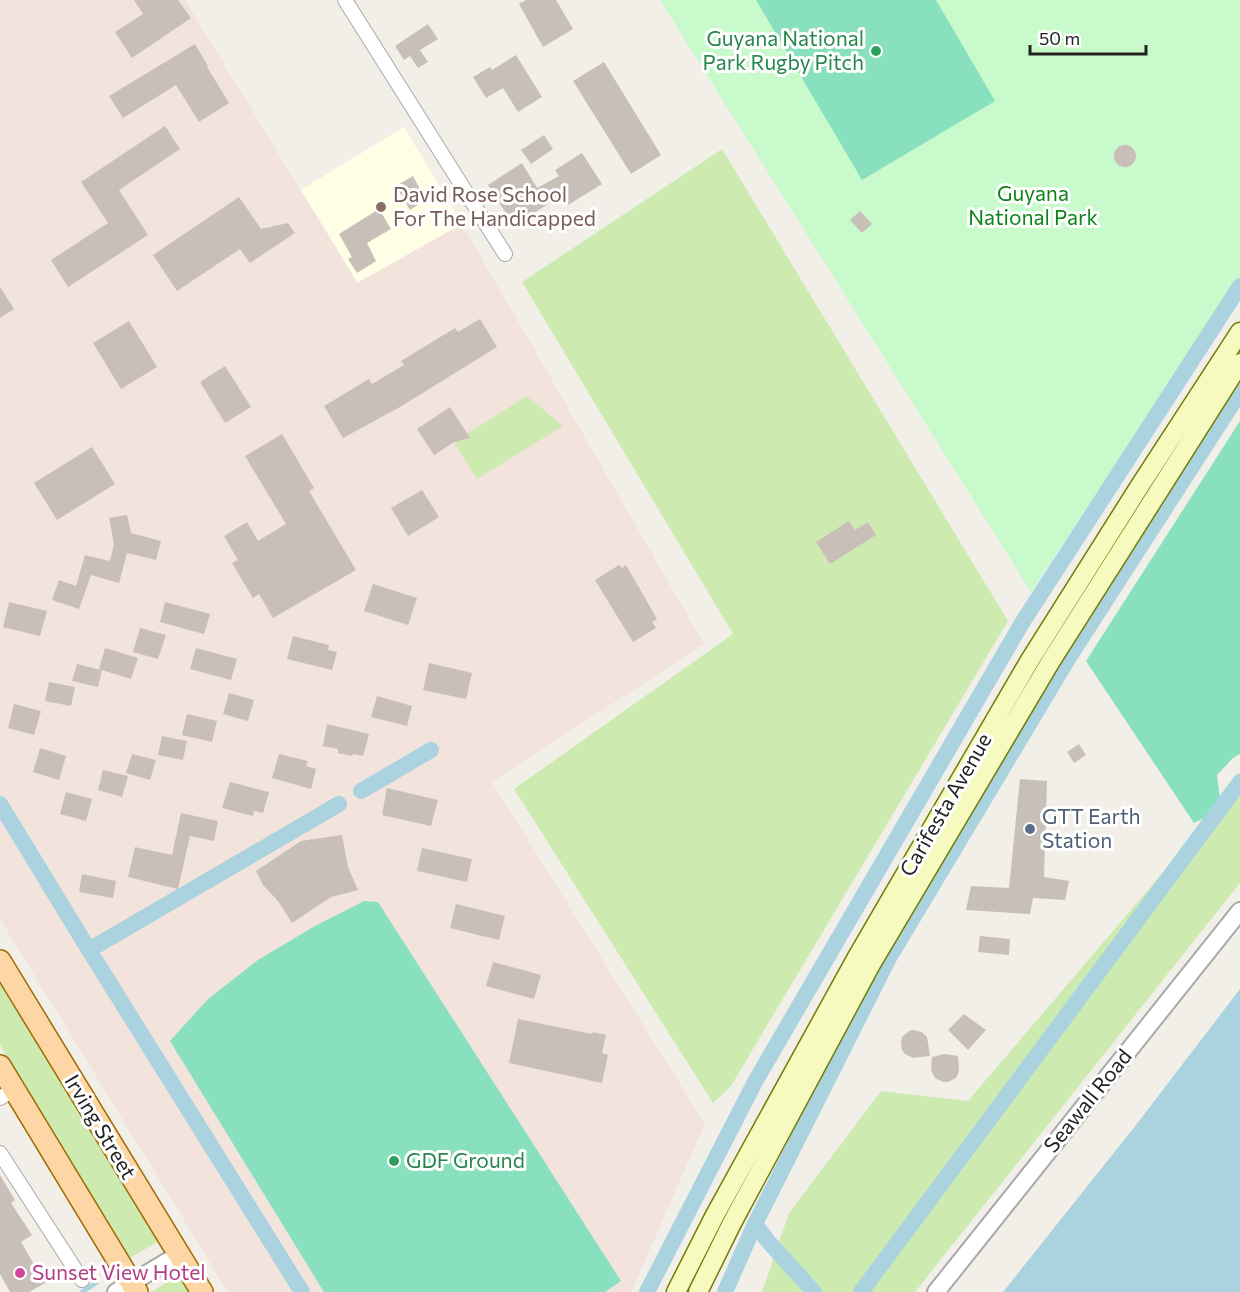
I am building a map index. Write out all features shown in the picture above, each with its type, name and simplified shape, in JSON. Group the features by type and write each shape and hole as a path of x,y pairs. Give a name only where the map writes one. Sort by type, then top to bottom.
{"main road":[{"name":"Carifesta Avenue","path":"676,1292 715,1215 857,957 1024,670 1240,332"},
{"name":"Carifesta Avenue","path":"698,1292 732,1223 870,966 1051,661 1240,363"},
{"name":"Irving Street","path":"0,961 202,1292"},
{"path":"0,1066 7,1093 128,1288"}],"street":[{"path":"345,0 505,254"},
{"name":"Seawall Road","path":"936,1292 1240,910"},
{"path":"0,1153 82,1280"},
{"path":"128,1288 178,1255"}],"shaded area":[{"path":"0,0 185,0 357,283 462,224 704,644 492,782 705,1124 631,1292 228,1292 0,919"},
{"name":"David Rose School For The Handicapped","path":"404,127 462,224 358,283 301,190"}],"green space":[{"name":"Guyana National Park","path":"660,0 1240,0 1240,277 1031,592"},
{"name":"Guyana National Park Rugby Pitch","path":"756,0 936,0 995,101 862,180"},
{"path":"722,149 1008,621 731,1086 713,1103 514,789 733,634 522,282"},
{"path":"527,396 563,426 477,479 454,442"},
{"path":"1240,421 1240,754 1217,775 1220,798 1206,817 1194,823 1086,661"},
{"path":"1240,772 1240,883 915,1292 762,1292 789,1213 881,1091 968,1101 1176,857"},
{"name":"GDF Ground","path":"364,901 378,902 621,1281 605,1292 324,1292 170,1041 208,999 258,960 315,926"},
{"path":"0,981 159,1241 130,1258 0,1045"},
{"path":"179,1275 189,1292 151,1292"}],"water":[{"path":"1240,989 1240,1292 1003,1292 1136,1125"}],"building":[{"path":"134,0 178,0 191,18 132,58 115,32 143,14"},
{"path":"526,0 556,0 573,29 543,47 519,4"},
{"path":"428,24 438,39 420,50 428,62 418,68 410,56 404,60 395,46"},
{"path":"195,44 229,103 199,122 176,85 123,118 109,96"},
{"path":"516,55 542,97 518,112 503,88 486,98 473,77 490,67 492,70"},
{"path":"604,62 661,155 631,174 573,81"},
{"path":"165,126 180,149 119,190 148,235 68,287 51,260 108,223 81,182"},
{"path":"544,135 553,149 531,164 521,150"},
{"path":"1125,145 1133,148 1136,156 1133,164 1125,167 1117,164 1114,156 1117,148"},
{"path":"582,153 602,184 568,205 562,195 514,226 488,185 522,163 537,188 559,176 555,170"},
{"path":"413,176 426,200 410,210 396,186"},
{"path":"239,197 261,229 288,223 295,233 250,263 240,249 177,291 153,255"},
{"path":"379,209 391,229 367,243 376,261 357,273 348,259 352,257 339,234"},
{"path":"860,211 872,224 862,233 850,220"},
{"path":"0,287 14,309 0,318"},
{"path":"480,319 497,347 400,407 343,438 324,406 369,379 372,384 404,365 401,361 455,328 458,332"},
{"path":"129,321 157,367 121,389 93,343"},
{"path":"225,366 251,407 225,423 200,382"},
{"path":"450,407 470,438 454,442 434,455 417,429"},
{"path":"282,434 314,488 309,491 356,570 273,618 259,594 253,598 232,563 238,560 224,536 247,522 258,541 286,524 245,456"},
{"path":"92,447 115,484 57,520 34,483"},
{"path":"422,490 439,517 408,536 391,508"},
{"path":"127,515 131,533 161,541 156,560 127,553 119,583 91,575 79,609 52,600 59,580 76,586 85,555 110,561 114,544 109,518"},
{"path":"849,521 855,530 868,522 876,535 830,564 816,542"},
{"path":"619,565 622,568 626,565 657,619 652,622 656,628 633,642 595,580"},
{"path":"373,584 417,598 408,625 364,611"},
{"path":"9,602 47,611 40,636 3,627"},
{"path":"165,602 210,614 204,634 160,622"},
{"path":"140,628 166,635 158,659 133,652"},
{"path":"293,636 329,645 328,650 337,652 332,670 287,659"},
{"path":"105,648 138,658 131,679 102,670 98,687 72,681 77,664 101,670 99,669"},
{"path":"196,648 237,659 231,680 190,669"},
{"path":"429,663 472,673 466,699 423,690"},
{"path":"49,682 75,687 71,706 45,701"},
{"path":"229,693 254,700 248,721 223,714"},
{"path":"377,696 412,706 407,726 371,717"},
{"path":"14,704 41,711 34,735 8,728"},
{"path":"187,714 217,721 212,742 182,735"},
{"path":"327,724 369,734 363,756 338,753 338,749 323,746"},
{"path":"162,736 187,741 183,760 158,755"},
{"path":"1079,744 1086,755 1074,763 1067,752"},
{"path":"40,748 66,756 59,780 33,772"},
{"path":"132,754 156,760 150,780 126,773"},
{"path":"279,754 308,761 306,766 316,769 311,789 272,778"},
{"path":"103,770 128,776 122,797 98,790"},
{"name":"GTT Earth Station","path":"1020,779 1047,781 1044,877 1069,881 1065,900 1033,898 1030,914 966,910 971,886 1009,888"},
{"path":"230,782 269,792 263,813 254,811 253,816 222,808"},
{"path":"387,788 438,800 431,826 382,815"},
{"path":"66,792 92,799 86,821 60,814"},
{"path":"181,813 218,821 214,841 190,836 178,889 128,877 135,847 172,855"},
{"path":"342,835 348,867 358,890 331,897 292,923 278,901 263,885 256,871 301,841"},
{"path":"422,848 472,859 467,882 417,871"},
{"path":"82,874 116,881 113,898 79,892"},
{"path":"456,904 505,916 499,940 450,928"},
{"path":"980,936 1010,939 1009,955 978,952"},
{"path":"493,962 541,975 534,999 486,986"},
{"path":"964,1014 986,1030 968,1050 948,1030"},
{"path":"518,1019 606,1035 602,1053 608,1055 602,1083 509,1063"},
{"path":"913,1030 922,1032 927,1037 930,1056 913,1058 902,1050 902,1037"},
{"path":"945,1054 958,1056 958,1074 956,1078 948,1082 935,1078 931,1070 932,1057"},
{"path":"0,1175 15,1200 11,1203 32,1235 21,1242 45,1283 29,1292 10,1292 0,1274"}],"waterway":[{"path":"647,1292 756,1080 1022,623 1240,286"},
{"path":"725,1292 755,1224 889,958 1068,659 1240,392"},
{"path":"361,791 431,750"},
{"path":"861,1292 1240,782"},
{"path":"0,804 89,950 339,804"},
{"path":"89,950 302,1292"},
{"path":"755,1224 814,1292"},
{"path":"82,1292 96,1283"}],"place":[{"name":"Guyana National Park Rugby Pitch","path":"876,51"},
{"name":"David Rose School For The Handicapped","path":"381,207"},
{"name":"GTT Earth Station","path":"1030,829"},
{"name":"GDF Ground","path":"394,1161"},
{"name":"Sunset View Hotel","path":"20,1273"}]}
